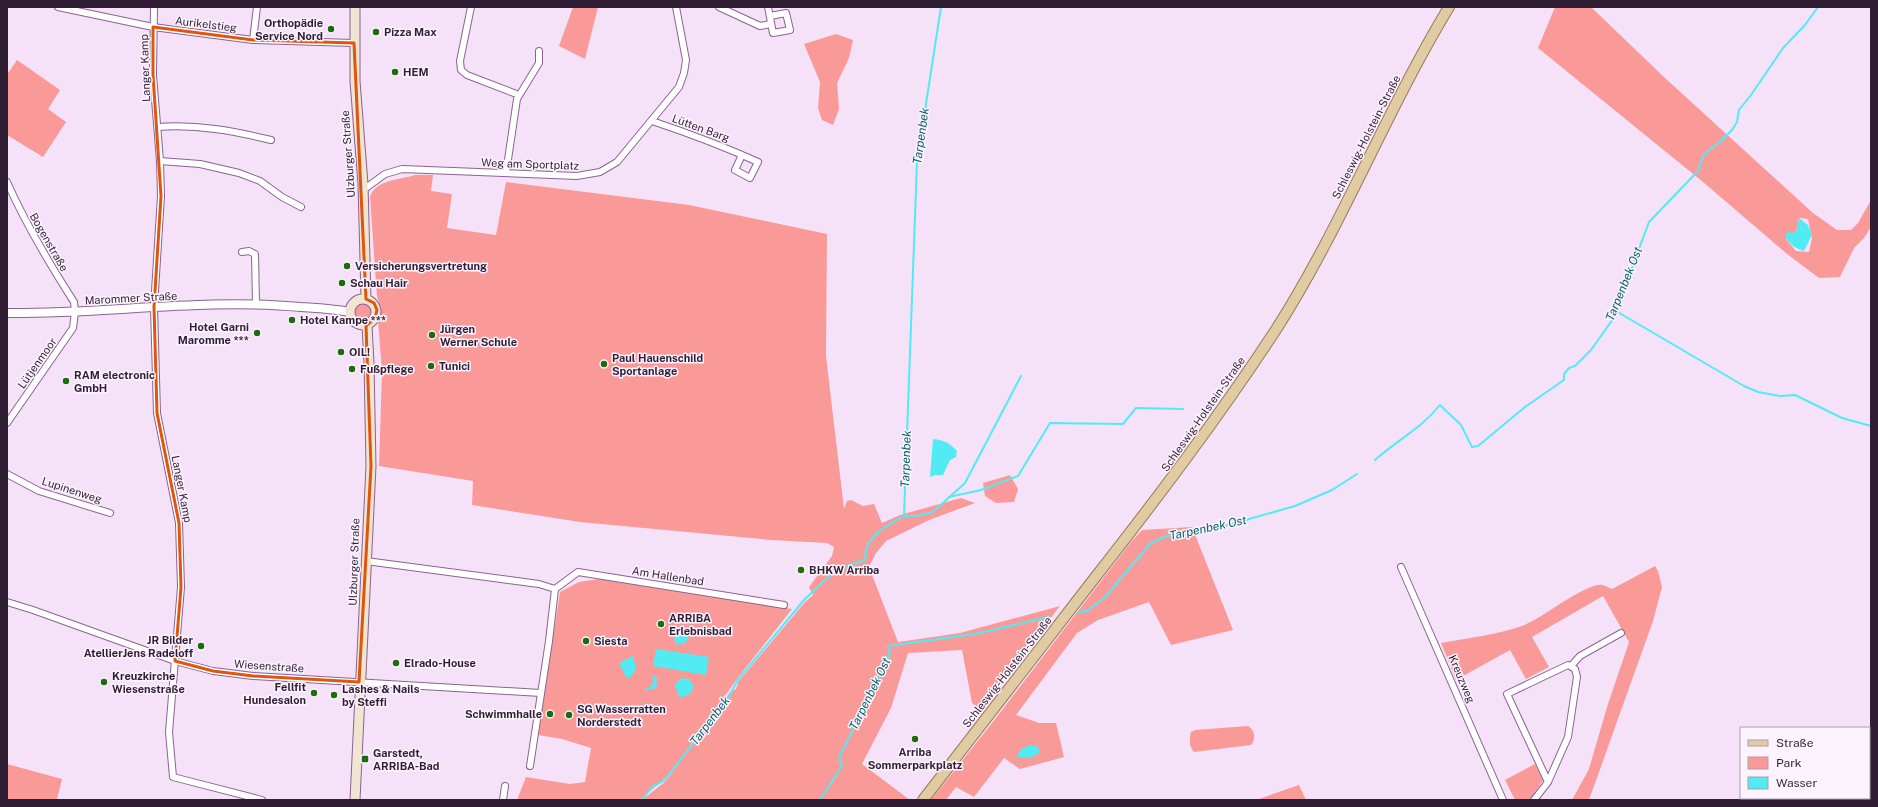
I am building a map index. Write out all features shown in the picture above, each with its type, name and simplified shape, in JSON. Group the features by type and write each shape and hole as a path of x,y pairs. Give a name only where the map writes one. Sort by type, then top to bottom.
{"main road":[{"name":"Ulzburger Straße","path":"355,7 355,81 363,190 366,299"},
{"name":"Schleswig-Holstein-Straße","path":"923,800 1165,488 1234,392 1278,327 1323,246 1418,62 1449,7"},
{"path":"366,299 374,303 376,310 375,318 367,325 355,322 350,312 353,303 357,300 366,299"},
{"name":"Ulzburger Straße","path":"355,800 359,682 371,466 370,363 367,325"}],"street":[{"name":"Aurikelstieg","path":"58,7 153,27 253,40 354,43"},
{"name":"Langer Kamp","path":"154,7 153,75 160,161 160,210 154,307 157,413 179,523 181,587 169,732 173,777 262,800"},
{"path":"253,40 257,7"},
{"path":"471,7 460,63 461,70 467,76 519,95"},
{"name":"Weg am Sportplatz","path":"363,190 385,174 402,168 577,176 600,172 620,159 677,90 684,73 686,57 676,7"},
{"path":"719,7 760,26 771,24"},
{"path":"768,7 773,33 790,30 786,13 770,16"},
{"path":"506,173 519,95 539,63 539,51"},
{"name":"Lütten Barg","path":"652,121 709,140 742,155"},
{"path":"158,127 207,127 271,140"},
{"path":"160,161 200,164 239,172 260,181 282,198 300,206"},
{"name":"Bogenstraße","path":"7,182 19,210 74,302 75,312"},
{"path":"242,252 249,251 255,254 256,304"},
{"name":"Marommer Straße","path":"7,313 75,312 154,307 256,304 350,312"},
{"name":"Lütjenmoor","path":"7,423 74,328 75,312"},
{"name":"Lupinenweg","path":"7,474 39,491 110,513"},
{"path":"366,561 539,584 555,589 530,766"},
{"name":"Kreuzweg","path":"1401,568 1503,800"},
{"name":"Am Hallenbad","path":"555,589 578,572 784,605"},
{"name":"Wiesenstraße","path":"7,602 175,661 213,671 253,676 541,693"},
{"path":"1571,666 1580,656 1621,633"},
{"path":"1534,800 1548,782 1568,737 1577,677 1577,672 1571,666 1564,666 1507,694 1548,782"},
{"path":"503,800 505,786"}],"highlighted area":[{"path":"153,27 253,40 354,43 366,299 374,303 377,310 375,318 366,326 371,466 359,682 253,676 213,671 175,661 181,587 179,523 157,413 154,307 161,196 153,75"}],"green space":[{"path":"573,7 598,7 585,59 559,46"},
{"path":"1555,7 1591,7 1665,78 1813,213 1837,230 1851,230 1858,223 1871,200 1871,227 1864,238 1854,248 1840,277 1819,278 1787,254 1703,182 1538,48","holes":["1799,218 1808,219 1812,238 1809,252 1796,251 1786,239 1797,230"]},
{"path":"836,34 853,40 849,58 837,83 839,109 833,125 822,120 818,108 820,82 804,44"},
{"path":"17,60 60,90 48,109 66,122 43,157 7,135 7,71 9,72"},
{"name":"Paul Hauenschild Sportanlage","path":"415,175 433,175 431,191 452,194 447,228 496,235 506,182 689,205 827,234 826,356 844,509 847,501 851,500 863,506 874,504 882,523 900,515 961,498 975,503 929,520 886,541 876,553 869,567 898,642 960,633 1060,606 980,709 972,703 962,650 908,653 891,708 862,764 910,800 642,800 666,781 726,697 731,691 736,689 738,682 805,602 813,595 809,587 832,556 834,547 827,543 771,540 580,522 472,505 473,481 379,466 382,372 378,320 381,308 377,297 370,197 373,191 383,183"},
{"path":"363,304 369,306 371,312 369,318 363,320 357,318 355,312 357,306"},
{"path":"1010,475 1018,489 1014,502 996,503 985,496 983,483"},
{"path":"1192,527 1233,630 1171,645 1149,602 1098,620 1077,633 1016,715 1039,723 1056,723 1064,757 1020,769 1004,758 974,797 956,787 946,800 931,800 1131,542 1142,530"},
{"path":"1655,566 1658,571 1662,587 1653,621 1589,800 1572,800 1589,769 1607,707 1629,642 1603,596 1532,637 1549,667 1526,679 1510,650 1456,680 1441,643 1492,634 1522,626 1586,589 1603,585 1612,589"},
{"name":"ARRIBA Erlebnisbad","path":"599,579 792,609 737,679 671,773 640,800 517,800 526,777 570,784 585,782 591,748 562,739 538,735 560,592 579,582"},
{"path":"1248,726 1254,735 1254,740 1251,745 1194,752 1191,747 1190,735 1191,732 1195,730"},
{"path":"7,764 62,779 57,799 60,800 7,800"},
{"path":"1535,764 1543,780 1530,800 1515,800 1505,780"},
{"path":"1299,785 1306,800 1256,800"}],"water":[{"path":"1799,218 1808,225 1812,235 1804,251 1792,245 1785,235 1788,232 1792,233 1797,230"},
{"path":"933,439 946,442 957,451 956,457 950,460 943,475 935,475 930,477"},
{"path":"680,630 687,634 689,640 687,640 684,644 676,645 674,637 677,631"},
{"path":"656,649 709,657 706,675 653,666"},
{"path":"633,656 635,665 637,666 631,677 626,677 619,663"},
{"path":"654,675 659,680 656,681 657,688 646,690 645,688 649,688 654,682 652,679"},
{"path":"682,678 689,679 693,685 692,692 687,696 681,697 677,694 678,690 675,689 676,683"},
{"path":"1030,745 1037,746 1040,752 1031,758 1018,757 1018,753 1024,747"}],"waterway":[{"name":"Tarpenbek","path":"642,800 652,787 665,780 729,697 737,681 804,600 837,569 865,560 868,544 872,538 883,528 904,516 917,162 941,7"},
{"name":"Tarpenbek Ost","path":"1375,460 1417,428 1440,405 1461,425 1472,447 1478,446 1525,407 1564,380 1564,374 1569,368 1575,366 1591,350 1613,319 1649,222 1698,171 1704,154 1720,142 1732,130 1737,122 1739,110 1783,48 1805,25 1818,7"},
{"path":"1616,311 1744,386 1758,392 1780,396 1795,395 1842,418 1871,426"},
{"path":"904,516 915,516 933,512 965,483 1021,376"},
{"path":"949,497 981,490 1018,476 1050,423 1123,424 1136,408 1183,409"},
{"name":"Tarpenbek Ost","path":"1079,613 1088,610 1105,597 1150,544 1164,537 1228,525 1295,506 1332,490 1357,474"},
{"name":"Tarpenbek Ost","path":"820,800 842,766 839,757 882,673 890,654 888,646 975,634 1049,617"}],"place":[{"name":"Orthopädie Service Nord","path":"331,29"},
{"name":"Pizza Max","path":"376,32"},
{"name":"HEM","path":"395,72"},
{"name":"Versicherungsvertretung","path":"347,266"},
{"name":"Schau Hair","path":"342,283"},
{"name":"Hotel Kampe ***","path":"292,320"},
{"name":"Hotel Garni Maromme ***","path":"257,333"},
{"name":"Jürgen Werner Schule","path":"432,335"},
{"name":"OIL!","path":"341,352"},
{"name":"Paul Hauenschild Sportanlage","path":"604,364"},
{"name":"Tunici","path":"431,366"},
{"name":"Fußpflege","path":"352,369"},
{"name":"RAM electronic GmbH","path":"66,381"},
{"name":"BHKW Arriba","path":"801,570"},
{"name":"ARRIBA Erlebnisbad","path":"661,624"},
{"name":"Siesta","path":"586,641"},
{"name":"JR Bilder AtellierJens Radeloff","path":"201,646"},
{"name":"Elrado-House","path":"396,663"},
{"name":"Kreuzkirche Wiesenstraße","path":"104,682"},
{"name":"Fellfit Hundesalon","path":"314,693"},
{"name":"Lashes & Nails by Steffi","path":"334,695"},
{"name":"Schwimmhalle","path":"550,714"},
{"name":"SG Wasserratten Norderstedt","path":"569,715"},
{"name":"Arriba Sommerparkplatz","path":"915,739"},
{"name":"Garstedt, ARRIBA-Bad","path":"365,759"}]}
